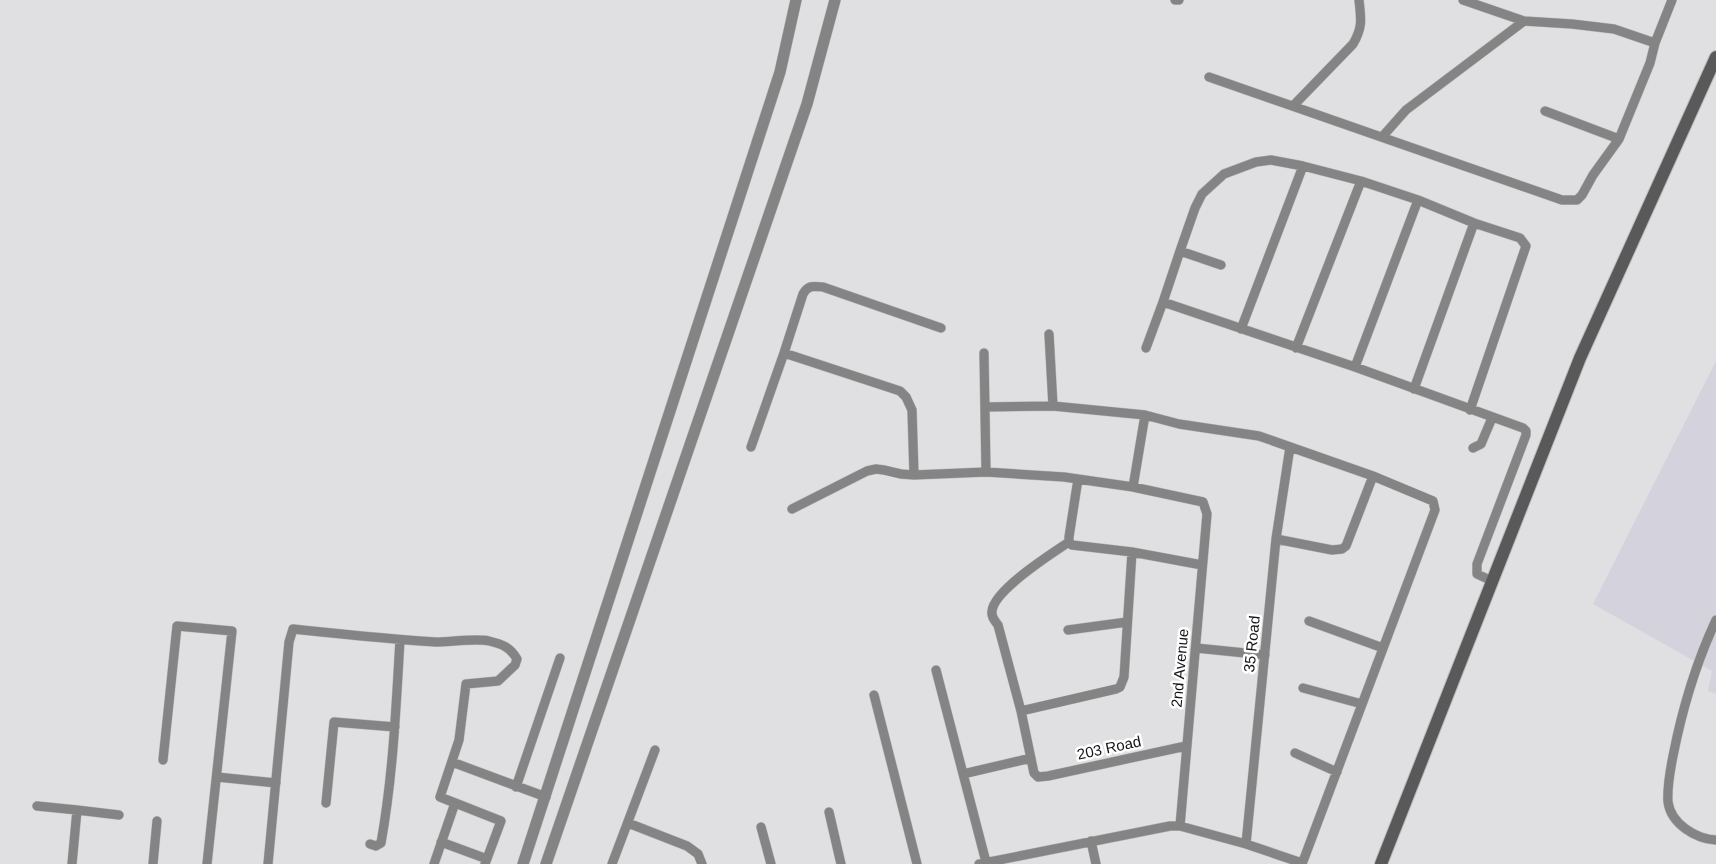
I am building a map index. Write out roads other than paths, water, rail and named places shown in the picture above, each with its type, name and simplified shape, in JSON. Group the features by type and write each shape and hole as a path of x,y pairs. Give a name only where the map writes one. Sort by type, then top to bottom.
{"main road":[{"path":"1381,864 1580,358 1716,57"}],"street":[{"path":"523,864 780,72 796,0"},
{"path":"546,864 804,113 835,0"},
{"path":"1293,106 1353,44 1360,32 1362,21 1359,0"},
{"path":"1463,0 1524,21 1614,29 1655,43"},
{"path":"1209,77 1562,200 1577,200 1619,139 1650,63 1655,43 1672,0"},
{"path":"1382,137 1406,110 1524,21"},
{"path":"1545,111 1619,139"},
{"path":"1146,348 1195,208 1202,194 1224,174 1256,162 1271,160 1361,181 1520,238 1526,246 1470,410"},
{"path":"1241,328 1302,166"},
{"path":"1296,348 1361,181"},
{"path":"1355,367 1418,200"},
{"path":"1414,389 1474,223"},
{"path":"1180,250 1221,265"},
{"path":"751,447 806,288 813,286 824,288 941,328"},
{"path":"1163,302 1355,367 1523,428 1526,431 1526,435 1477,564 1476,574 1492,581"},
{"path":"1049,334 1053,406"},
{"path":"784,353 900,391 906,397 912,410 914,475"},
{"path":"984,353 986,472"},
{"path":"936,670 963,774 983,863 1023,860 1091,840 1170,826 1180,826 1246,844 1302,864 1435,510 1433,501 1430,499 1373,476 1259,436 1179,424 1146,415 1053,406 985,407"},
{"path":"792,509 867,472 876,470 914,475 986,472 1078,479 1133,487 1146,415"},
{"path":"1473,448 1481,444 1492,418"},
{"name":"35 Road","path":"1246,844 1276,539 1290,447"},
{"path":"1276,539 1332,550 1342,549 1346,546 1373,476"},
{"path":"963,774 1031,758 1021,711 998,625 992,616 992,609 997,598 1018,579 1069,542 1078,479"},
{"name":"2nd Avenue","path":"1133,487 1203,502 1208,514 1180,826"},
{"path":"1069,542 1076,546 1132,552 1202,565"},
{"path":"1021,711 1120,687 1124,676 1132,552"},
{"path":"1716,620 1689,694 1679,729 1669,778 1668,804 1673,815 1683,827 1697,836 1716,840"},
{"path":"1310,621 1383,648"},
{"path":"1068,630 1127,622"},
{"path":"163,760 177,626 232,631 207,864"},
{"path":"268,864 289,642 293,630 400,640 451,642 487,640 503,644 512,650 517,659 515,665 498,681 466,684 460,740 440,797 501,821 486,861 442,842"},
{"path":"370,844 376,846 382,843 395,727 400,640"},
{"path":"1196,648 1265,655"},
{"path":"516,786 560,658"},
{"path":"1303,688 1362,704"},
{"path":"874,695 917,864"},
{"path":"326,803 334,722 395,727"},
{"name":"203 Road","path":"1031,758 1034,772 1038,777 1186,746"},
{"path":"612,864 655,750"},
{"path":"1295,754 1337,772"},
{"path":"452,762 546,797"},
{"path":"217,777 276,782"},
{"path":"434,864 455,803"},
{"path":"37,806 119,815"},
{"path":"72,864 77,810"},
{"path":"829,812 841,864"},
{"path":"153,864 156,821"},
{"path":"628,823 687,846 698,854 702,864"},
{"path":"761,827 771,864"},
{"path":"1091,840 1096,864"}]}
